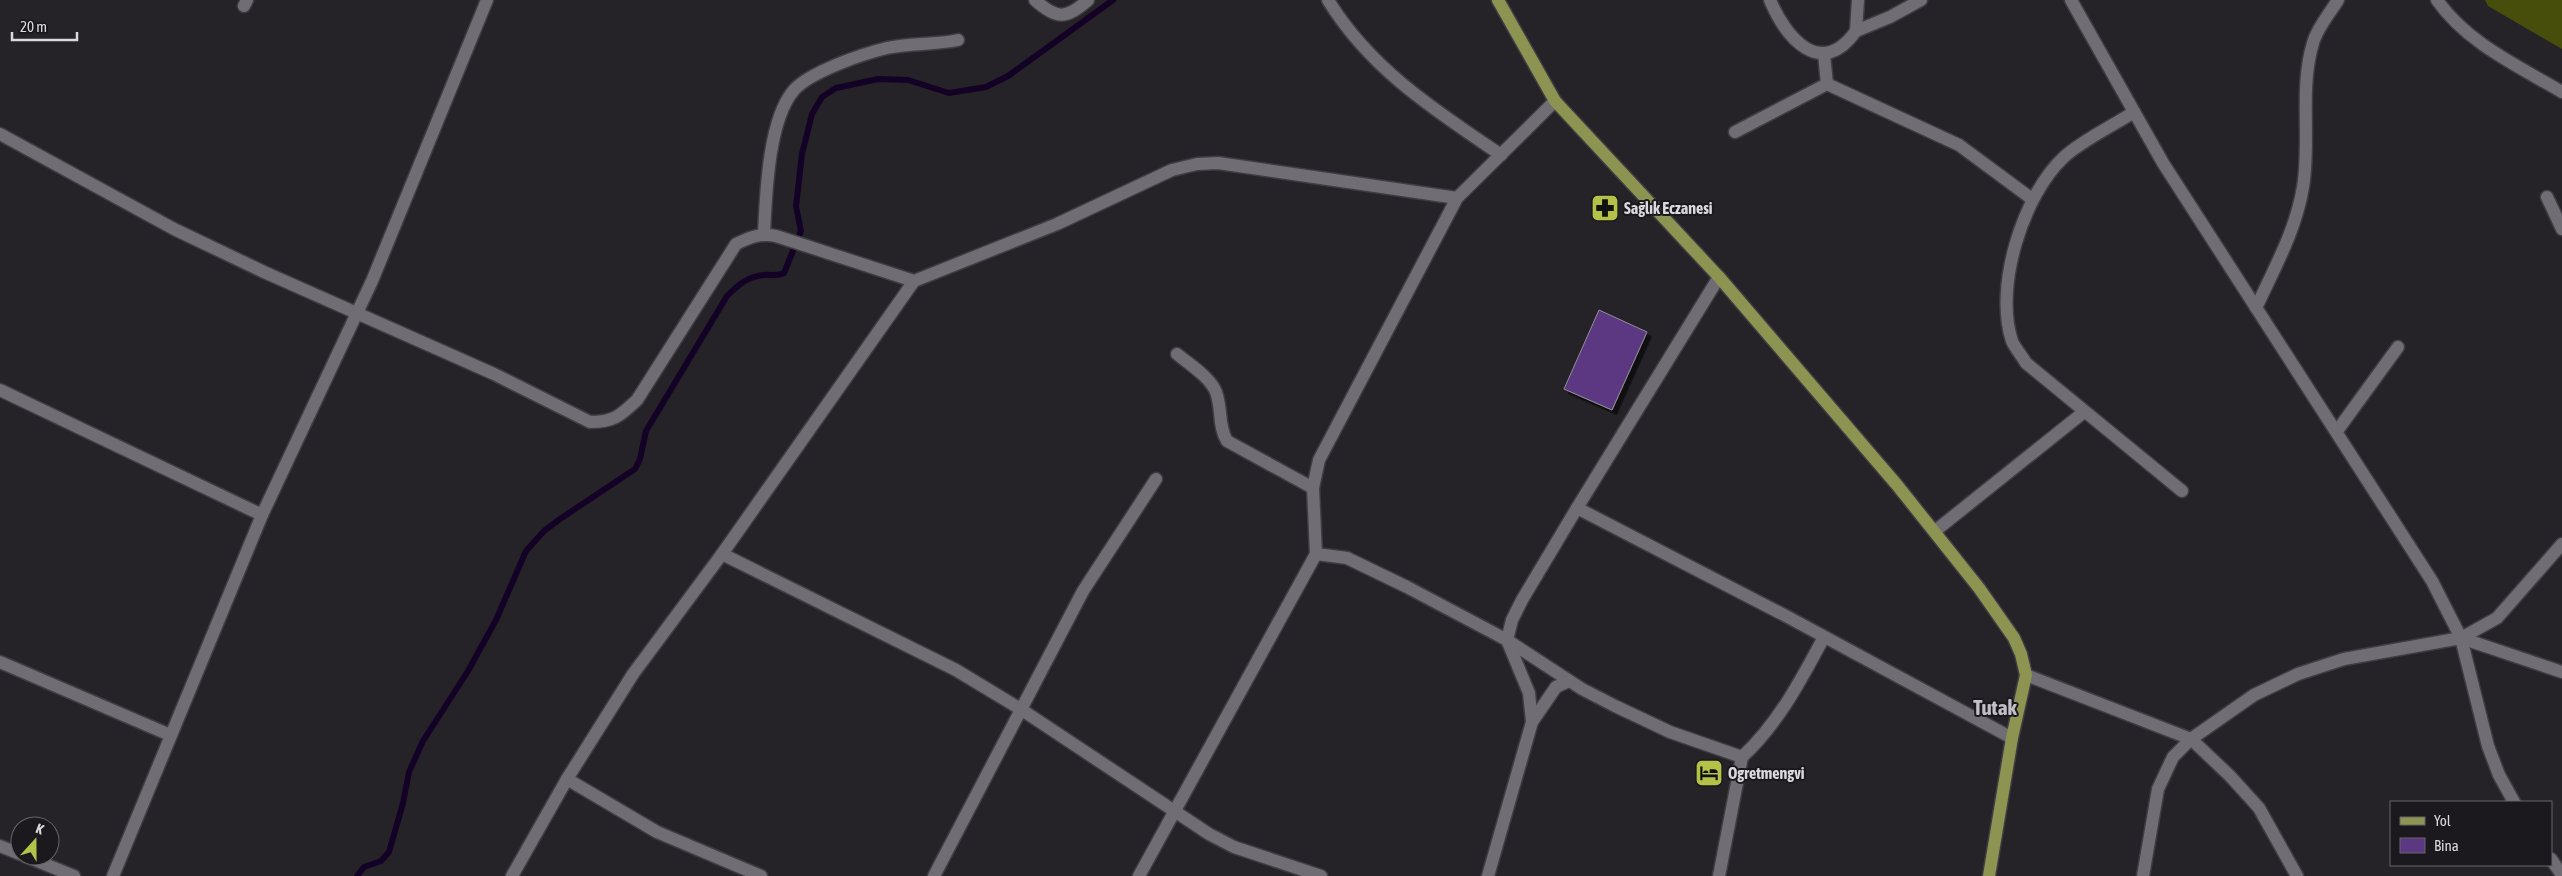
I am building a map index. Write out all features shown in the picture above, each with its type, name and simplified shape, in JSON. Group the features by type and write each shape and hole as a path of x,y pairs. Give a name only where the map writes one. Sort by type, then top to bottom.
{"main road":[{"path":"1498,0 1556,101 1719,277 1935,531 2014,638 2022,654 2026,675 2012,738 1989,876"}],"street":[{"path":"113,876 262,515 372,280 486,0"},
{"path":"1035,0 1047,10 1061,15 1076,11 1088,0"},
{"path":"1328,0 1348,28 1386,72 1416,96 1501,155"},
{"path":"1770,0 1777,18 1792,40 1812,51 1824,54 1835,50 1856,31 1890,17 1921,0"},
{"path":"1856,31 1858,0"},
{"path":"2071,0 2173,179 2432,581 2460,638 2488,746 2499,775 2513,801"},
{"path":"2256,308 2285,246 2296,216 2303,187 2306,155 2306,71 2313,40 2338,0"},
{"path":"2437,0 2449,16 2488,48 2562,92"},
{"path":"770,235 768,174 779,118 788,98 798,86 835,67 885,49 907,45 936,45 958,40"},
{"path":"1824,54 1827,84"},
{"path":"1735,132 1827,84"},
{"path":"1827,84 1959,145 2032,199"},
{"path":"1139,876 1176,812 1316,554 1313,488 1319,460 1457,198 1556,101"},
{"path":"2134,112 2065,156 2044,178 2026,212 2014,250 2007,303 2012,341 2026,363 2182,491"},
{"path":"0,134 174,229 494,374 590,422 606,422 620,416 637,400 736,244 770,235 914,280"},
{"path":"514,875 567,779 633,674 722,554 914,280 1057,224 1172,170 1197,164 1218,163 1457,198"},
{"path":"2547,197 2562,229"},
{"path":"1532,722 1529,692 1507,640 1522,600 1719,277"},
{"path":"2337,431 2398,347"},
{"path":"1178,354 1213,386 1218,400 1223,435 1227,441 1313,488"},
{"path":"0,390 262,515"},
{"path":"1935,531 2084,412"},
{"path":"934,876 1094,573 1156,479"},
{"path":"1577,508 2012,738"},
{"path":"2142,876 2158,789 2173,757 2191,739 2254,695 2298,674 2344,659 2460,638 2497,618 2562,544"},
{"path":"722,554 956,670 1022,710 1209,834 1234,847 1321,876"},
{"path":"1316,554 1347,558 1407,587 1507,640 1569,681 1615,706 1670,732 1742,757"},
{"path":"1720,876 1742,757 1754,746 1789,700 1824,637"},
{"path":"2460,638 2562,672"},
{"path":"0,662 170,736"},
{"path":"2026,675 2191,739 2230,776 2259,808 2297,876"},
{"path":"1488,876 1532,722 1556,687 1569,681"},
{"path":"567,779 596,798 657,832 761,876"},
{"path":"2552,860 2562,876"},
{"path":"50,866 74,876"}],"green space":[{"path":"2485,0 2562,0 2562,49 2488,6"}],"building":[{"path":"1599,310 1647,332 1612,410 1564,389"}],"waterway":[{"path":"357,876 364,867 381,861 389,852 403,803 409,772 423,741 468,671 496,620 526,551 544,531 635,469 640,459 646,431 727,296 748,279 784,273 801,231 796,206 802,154 812,114 822,97 836,88 878,79 908,80 949,93 986,87 1008,76 1113,0"}],"place":[{"name":"Sağlık Eczanesi","path":"1605,208"},
{"name":"Ogretmengvi","path":"1709,773"}],"district":[{"name":"Tutak","path":"1995,708"}]}
